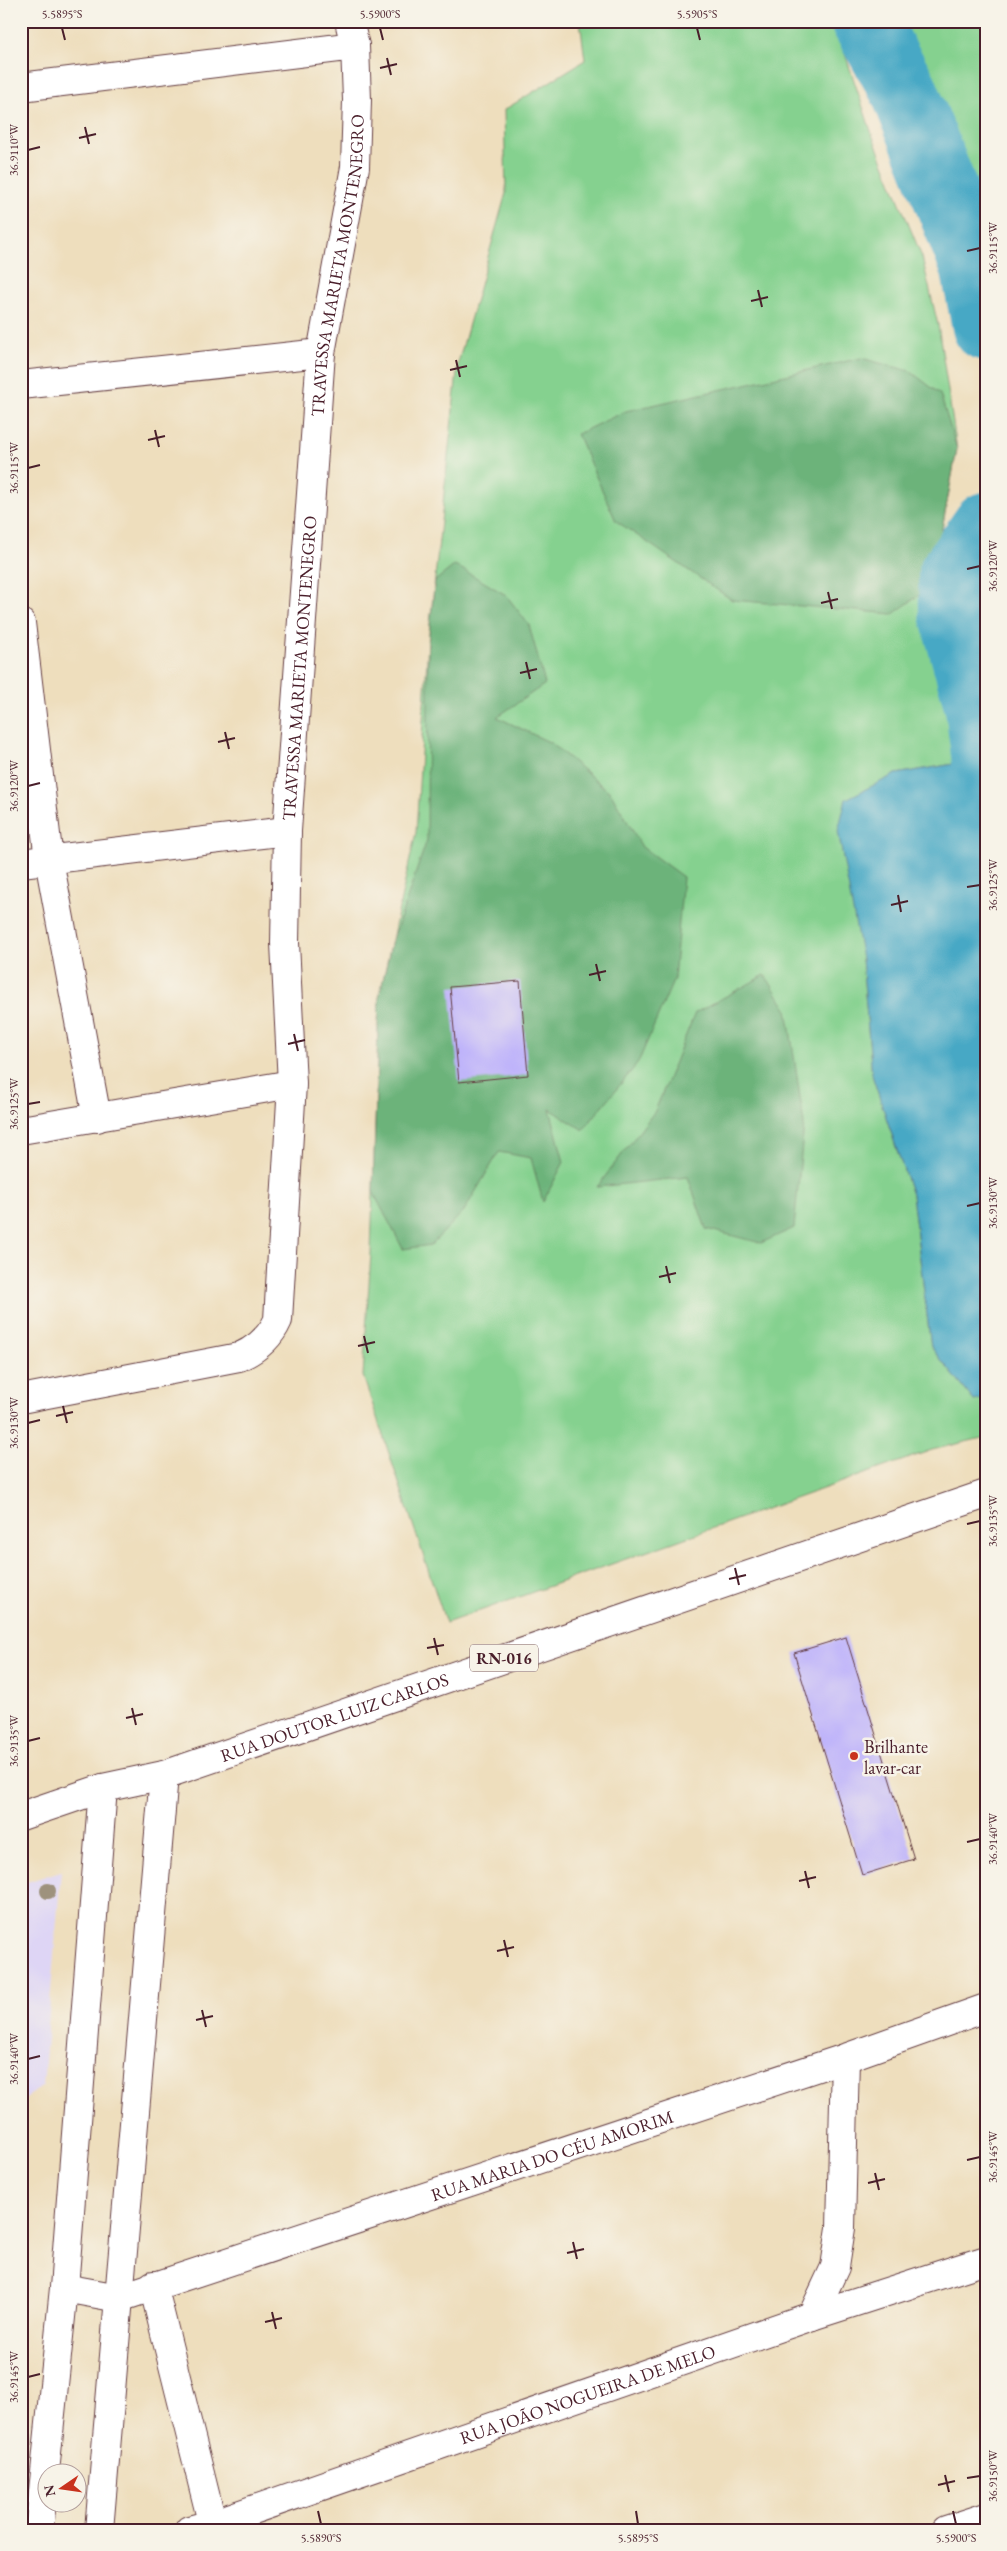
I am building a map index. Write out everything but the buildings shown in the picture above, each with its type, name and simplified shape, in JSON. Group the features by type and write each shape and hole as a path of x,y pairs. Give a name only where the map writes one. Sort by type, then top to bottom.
{"street":[{"path":"21,88 352,34"},
{"name":"TRAVESSA MARIETA MONTENEGRO","path":"21,1399 239,1357 250,1352 272,1334 278,1320 292,1084 285,942 287,831 321,353 355,167 357,100 352,34"},
{"path":"21,385 321,353"},
{"path":"21,623 49,860 96,1118"},
{"path":"21,863 287,831"},
{"path":"21,1130 292,1084"},
{"name":"RUA DOUTOR LUIZ CARLOS","path":"21,1816 103,1788 164,1775 986,1494"},
{"path":"99,2530 164,1775"},
{"path":"40,2530 64,2288 103,1788"},
{"name":"RUA MARIA DO CÉU AMORIM","path":"119,2298 152,2285 845,2058 986,2008"},
{"path":"812,2316 835,2267 841,2228 845,2058"},
{"name":"RUA JOÃO NOGUEIRA DE MELO","path":"205,2528 812,2316 986,2260"},
{"path":"152,2285 205,2528"},
{"path":"64,2288 119,2298"},
{"path":"946,2530 986,2516"}],"shaded area":[{"path":"61,1871 43,2086 21,2101 21,1884"}],"green space":[{"path":"580,21 829,21 839,36 873,137 922,257 938,325 957,449 931,587 965,762 896,774 862,959 872,1075 912,1195 931,1347 974,1401 986,1398 986,1437 932,1450 446,1623 363,1376 371,1253 379,998 416,832 428,643 458,363 506,193 504,110 585,60"},
{"path":"901,21 986,21 986,219 979,193"},
{"path":"861,358 910,371 940,394 957,449 931,587 893,614 732,600 616,521 577,434 626,411"},
{"path":"455,565 506,595 529,625 545,684 497,717 551,743 611,793 642,847 683,877 674,979 638,1063 583,1130 550,1109 564,1162 543,1202 531,1158 499,1152 464,1211 431,1245 403,1249 373,1192 379,998 391,945 427,840 428,643 435,581"},
{"path":"765,975 787,1009 804,1124 794,1228 761,1243 706,1229 688,1177 597,1187 655,1111 695,1013"}],"water":[{"path":"986,563 986,1398 974,1401 931,1347 912,1195 872,1075 862,959 838,831 846,799 896,774 965,762 931,587"}],"waterway":[{"path":"865,21 904,90 974,266 986,327"},
{"path":"986,526 952,575 953,613 979,708 986,762"}],"place":[{"name":"Brilhante lavar-car","path":"854,1756"}]}
